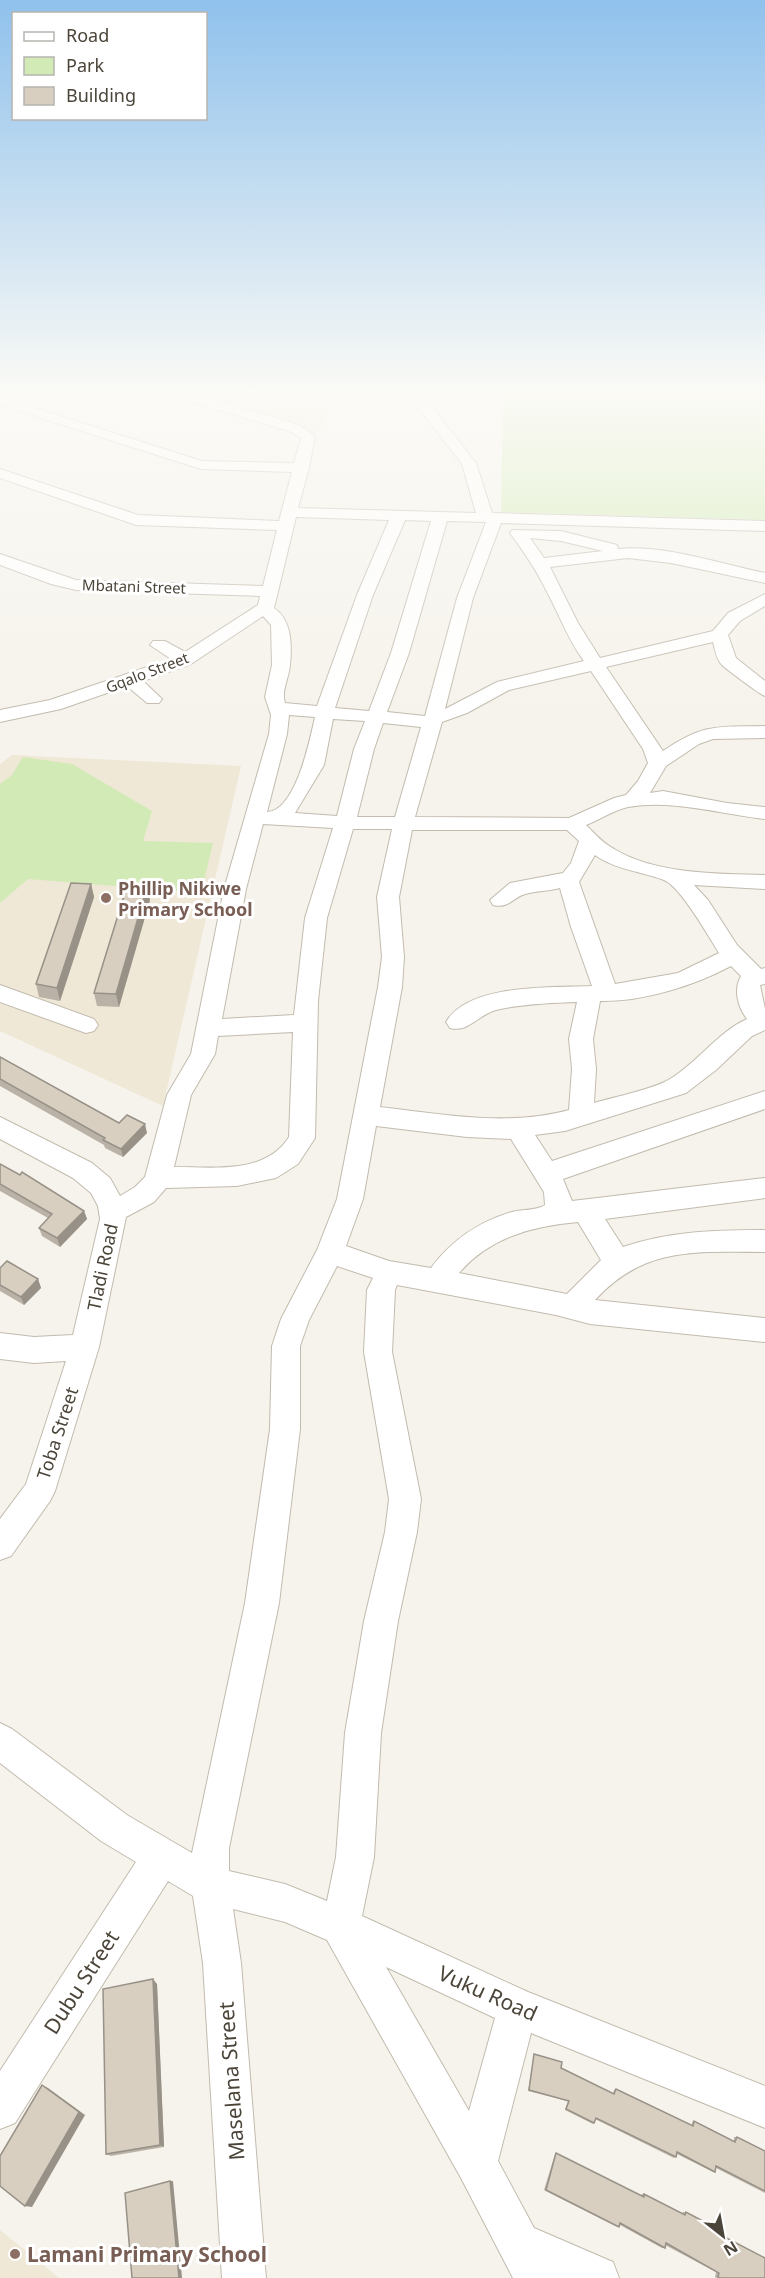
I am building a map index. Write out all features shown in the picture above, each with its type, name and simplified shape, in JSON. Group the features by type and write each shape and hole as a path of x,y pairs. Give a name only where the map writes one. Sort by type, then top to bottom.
{"street":[{"path":"79,500 136,520 288,519 399,514 491,520 765,526"},
{"path":"113,1211 142,1199 154,1187 158,1178 179,1095 201,1059 235,889 265,818 280,715 274,697 281,665 280,625 268,600 293,500"},
{"path":"483,500 491,520 518,533 561,537 628,553 671,558 765,578"},
{"path":"265,818 291,808 314,765 324,712 363,602 399,514"},
{"path":"158,1178 207,1177 263,1172 277,1168 292,1156 303,1132 305,1023 309,965 316,918 375,718 400,653 437,532 440,515"},
{"name":"Maselana Street","path":"244,2278 222,1964 210,1884 211,1848 260,1614 271,1542 286,1418 284,1370 286,1346 295,1319 330,1252 350,1199 390,987 393,957 388,897 403,824 453,649 457,621 491,520"},
{"path":"518,533 540,563 557,594 568,623 583,648 596,663 653,749 658,763"},
{"path":"540,563 590,555 628,553"},
{"name":"Mbatani Street","path":"0,559 57,581 76,585 268,600"},
{"path":"0,578 23,568"},
{"path":"278,708 375,718 433,719 456,711 488,691 503,686 719,635 734,617 765,599"},
{"name":"Gqalo Street","path":"0,716 54,705 185,660 268,600"},
{"path":"719,635 728,662 749,675 765,691"},
{"path":"159,645 185,660"},
{"path":"131,680 153,699"},
{"path":"633,800 647,783 658,763 679,747 702,735 765,732"},
{"path":"265,818 345,823 572,824 616,804 669,797 727,809 765,813"},
{"path":"572,824 617,858 672,874 731,881 765,882"},
{"path":"501,900 518,888 567,880 578,870 590,839"},
{"path":"365,1115 468,1127 518,1129 580,1116 677,1087 707,1064 744,1030 763,1021 751,1007 749,999 749,981 760,976 734,955 700,905 672,874"},
{"path":"567,880 573,891 598,995 581,1039 584,1069 580,1116"},
{"path":"458,1022 470,1011 484,1004 545,995 598,995 683,979 734,955"},
{"path":"0,993 86,1025"},
{"path":"208,1029 305,1023"},
{"path":"545,1176 573,1163 765,1100"},
{"name":"Tladi Road","path":"0,1127 93,1176 107,1193 113,1219 85,1347"},
{"path":"518,1129 545,1176 556,1190 559,1205 555,1213"},
{"path":"437,1281 465,1248 484,1235 512,1223 555,1213 586,1212 765,1188"},
{"path":"586,1212 618,1263"},
{"path":"572,1308 589,1288 618,1263 650,1250 730,1241 765,1241"},
{"path":"330,1252 389,1272 572,1308 668,1322 765,1330"},
{"path":"389,1272 381,1290 378,1352 405,1499 401,1532 381,1621 365,1722 355,1857 341,1926 529,2261 597,2278"},
{"path":"0,1346 34,1350 85,1347"},
{"name":"Toba Street","path":"0,1545 39,1491 85,1347"},
{"path":"0,1741 114,1828 210,1884"},
{"name":"Dubu Street","path":"0,2108 162,1856"},
{"name":"Vuku Road","path":"210,1884 285,1903 341,1926 518,2008 765,2107"},
{"path":"476,2163 518,2008"}],"shaded area":[{"name":"Phillip Nikiwe Primary School","path":"12,755 241,766 163,1106 0,1031 0,764"},
{"name":"Lamani Primary School","path":"0,2230 59,2278 0,2278"}],"green space":[{"path":"501,500 765,500 765,520 501,512"},
{"path":"23,757 72,764 152,811 143,841 213,843 201,893 28,879 0,903 0,784 12,775"}],"building":[{"path":"71,883 91,884 57,988 36,984"},
{"path":"127,886 147,887 116,994 94,993"},
{"path":"0,1057 119,1123 127,1115 145,1124 121,1149 0,1079"},
{"path":"0,1164 20,1175 22,1172 84,1211 57,1238 39,1228 52,1214 0,1184"},
{"path":"7,1261 38,1279 21,1297 0,1285 0,1268"},
{"path":"153,1979 160,2145 106,2154 103,1989"},
{"path":"534,2054 562,2062 561,2068 614,2094 616,2089 693,2126 694,2121 735,2142 737,2137 765,2151 765,2191 716,2166 715,2172 677,2152 676,2157 596,2118 594,2123 566,2109 569,2101 529,2090"},
{"path":"42,2085 79,2112 25,2206 0,2186 0,2156"},
{"path":"556,2153 644,2197 644,2194 716,2228 715,2232 765,2258 765,2278 720,2278 719,2273 666,2243 665,2248 620,2223 619,2227 546,2190"},
{"path":"170,2181 179,2278 132,2278 125,2193"}],"place":[{"name":"Phillip Nikiwe Primary School","path":"106,898"},
{"name":"Lamani Primary School","path":"15,2254"}]}
